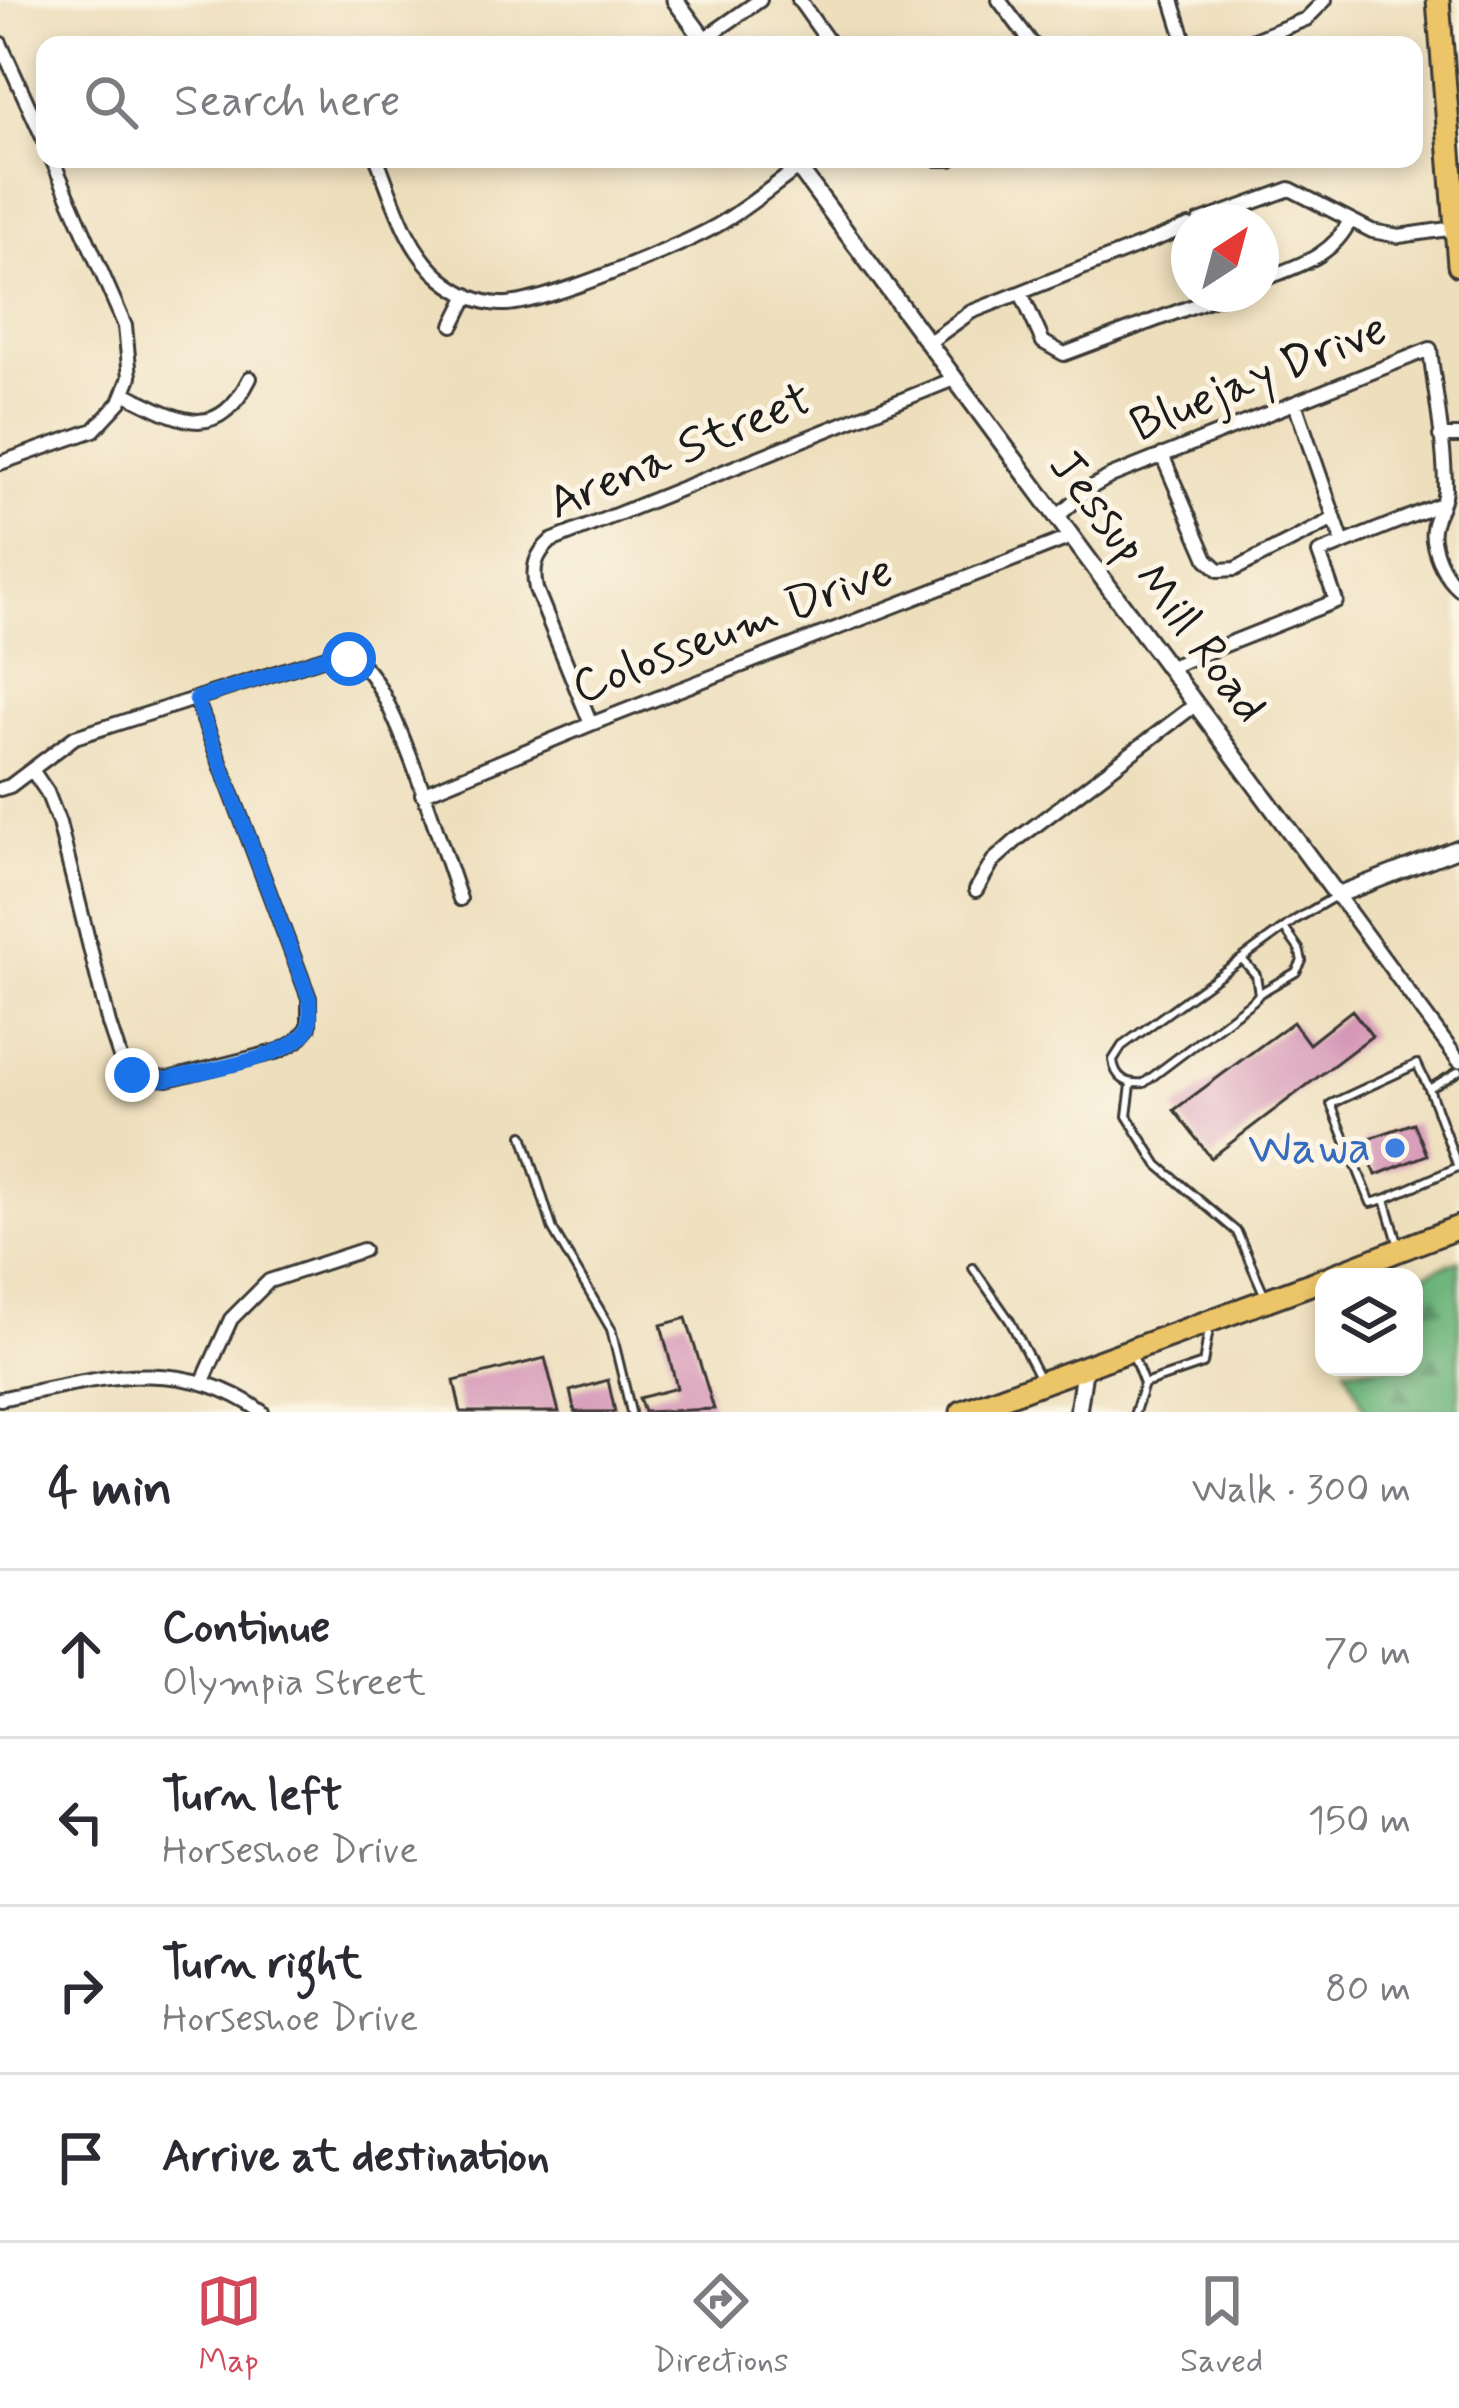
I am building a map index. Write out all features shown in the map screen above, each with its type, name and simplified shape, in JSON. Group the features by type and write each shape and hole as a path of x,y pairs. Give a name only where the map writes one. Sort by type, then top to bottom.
{"main road":[{"path":"1438,0 1459,265"},
{"path":"1352,1268 1459,1227"},
{"path":"962,1412 1315,1282"}],"street":[{"path":"675,0 702,36"},
{"path":"714,36 760,0"},
{"path":"799,0 825,36"},
{"path":"999,0 1026,36"},
{"path":"1172,0 1183,36"},
{"path":"1264,36 1306,19 1325,0"},
{"path":"0,43 36,122"},
{"path":"0,463 94,430 110,416 124,393 132,362 125,326 56,168"},
{"path":"381,168 415,251 440,277 468,296 504,305 546,298 723,223 789,168"},
{"name":"Jessup Mill Road","path":"799,168 1459,1061"},
{"path":"1247,204 1289,188 1372,231 1399,236 1455,228"},
{"path":"1279,273 1324,254 1343,236 1350,220"},
{"path":"928,344 970,312 1171,233"},
{"path":"1021,293 1043,342 1064,353 1176,312"},
{"path":"453,325 468,296"},
{"name":"Bluejay Drive","path":"1057,518 1097,483 1430,349 1439,436"},
{"path":"124,393 175,418 209,420 231,410 250,378"},
{"name":"Arena Street","path":"591,724 536,589 533,572 539,552 551,541 954,379"},
{"path":"1295,403 1343,543"},
{"path":"1459,436 1439,436 1445,484 1443,510 1434,520 1432,538 1445,574 1459,589"},
{"path":"1162,455 1207,560 1220,570 1235,569 1334,519"},
{"path":"1319,553 1441,504"},
{"path":"1167,668 1336,601 1309,532"},
{"name":"Colosseum Drive","path":"422,794 1071,537"},
{"path":"0,789 75,737 329,656 362,664 383,694 460,899"},
{"path":"32,770 59,824 110,1024 121,1060 132,1075 168,1079 279,1051 297,1042 309,1027 309,998 196,699"},
{"path":"976,890 992,861 1019,838 1195,706"},
{"path":"1337,895 1459,848"},
{"path":"202,1381 232,1319 269,1281 363,1250"},
{"path":"1078,1412 1085,1365"},
{"path":"0,1399 128,1373 202,1381 262,1412"}],"lane":[{"path":"1284,928 1299,949 1302,961 1296,972 1259,994 1144,1083 1131,1084 1114,1069 1117,1052 1284,928 1337,895"},
{"path":"1242,959 1256,975 1259,994"},
{"path":"1417,1064 1458,1167 1385,1199 1371,1203 1331,1104 1417,1064"},
{"path":"1429,1089 1459,1071"},
{"path":"1131,1084 1127,1116 1158,1166 1237,1232 1266,1300"},
{"path":"523,1135 553,1230 611,1329 631,1412"},
{"path":"1385,1199 1400,1250"},
{"path":"973,1268 1010,1321 1042,1382"},
{"path":"1144,1384 1203,1364 1210,1320"},
{"path":"1130,1349 1144,1384 1136,1412"}],"green space":[{"path":"1459,1260 1459,1412 1366,1412 1349,1376 1423,1376 1423,1274"}],"building":[{"path":"1352,1010 1372,1036 1211,1158 1174,1110 1293,1022 1309,1044"},
{"name":"Wawa","path":"1414,1123 1427,1155 1376,1175 1362,1141"},
{"path":"686,1318 714,1409 644,1412 639,1398 677,1388 661,1325"},
{"path":"545,1358 559,1412 461,1412 454,1381"},
{"path":"608,1380 615,1412 575,1412 570,1391"}],"place":[{"name":"Wawa","path":"1395,1148"}],"route":[{"path":"132,1075 168,1079 279,1051 297,1042 309,1027 309,998 196,699 329,656 349,659"}]}
